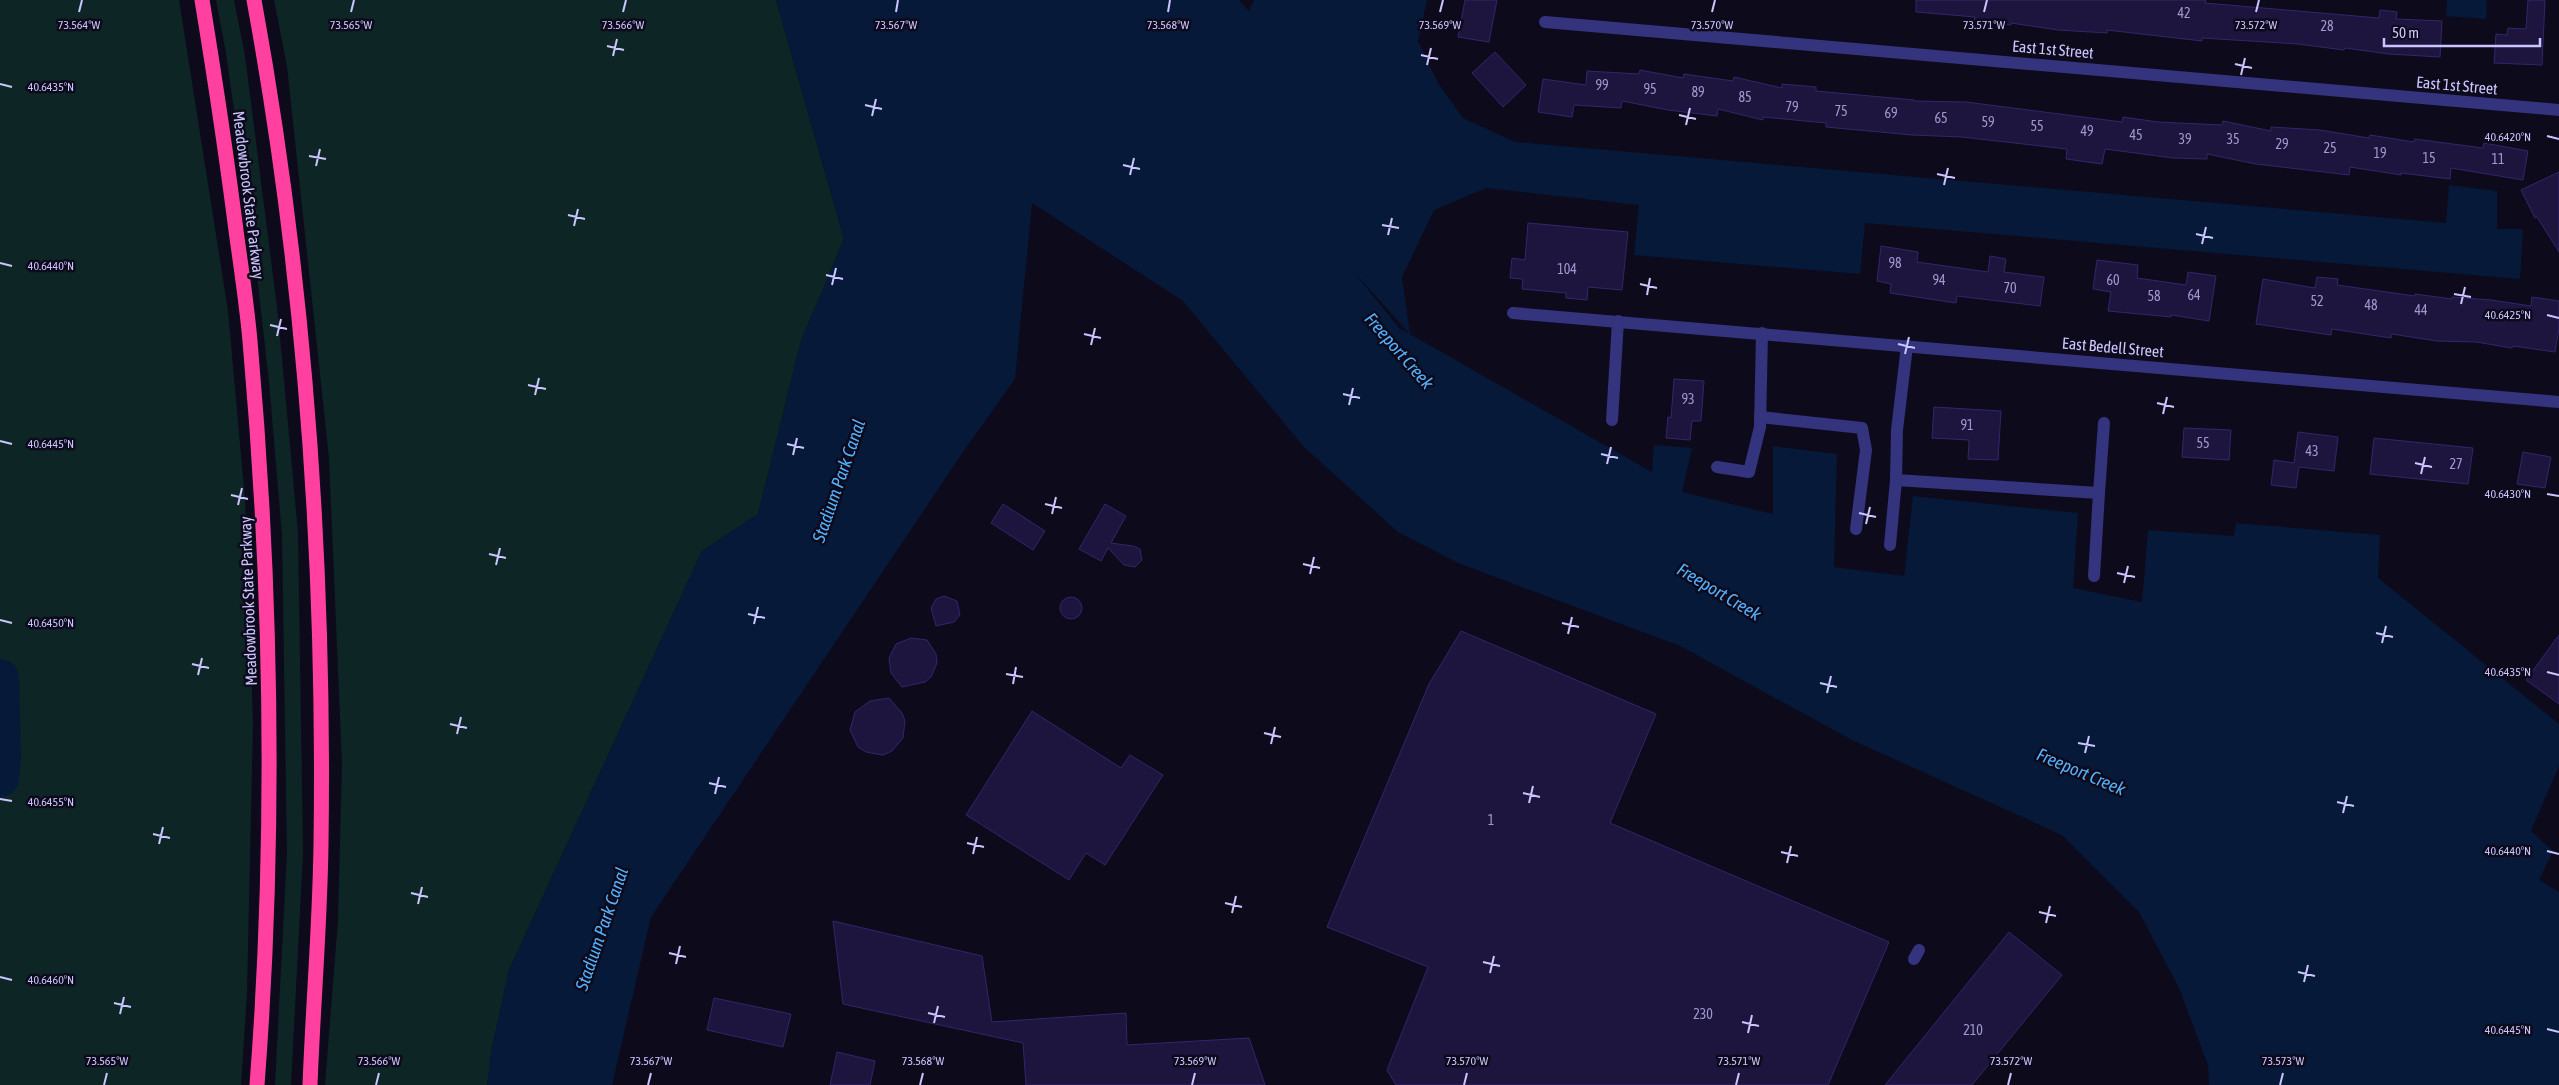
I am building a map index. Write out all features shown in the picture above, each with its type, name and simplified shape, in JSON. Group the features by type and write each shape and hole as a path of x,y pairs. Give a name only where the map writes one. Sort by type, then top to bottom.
{"highway":[{"name":"Meadowbrook State Parkway","path":"202,0 221,112 250,339 265,554 271,793 266,962 257,1085"},
{"name":"Meadowbrook State Parkway","path":"254,0 286,202 308,411 320,641 321,846 310,1085"}],"street":[{"name":"East 1st Street","path":"1545,22 2559,110"},
{"name":"East Bedell Street","path":"1513,313 1665,324 2559,402"},
{"path":"1612,420 1618,321"},
{"path":"1717,467 1749,472 1760,417 1762,333"},
{"path":"1890,545 1896,480 1897,430 1907,346"},
{"path":"1760,417 1862,428 1866,450 1856,529"},
{"path":"2094,576 2104,424"},
{"path":"1896,480 2099,493"}],"green space":[{"path":"0,0 179,0 228,311 245,500 253,722 247,993 241,1085 0,1085"},
{"path":"216,0 234,0 245,56 278,315 298,533 303,853 291,1085 275,1085 287,853 282,535 269,382 257,275 226,53"},
{"path":"274,0 776,0 844,239 801,341 758,514 702,551 509,970 492,1048 487,1085 325,1085 338,921 342,763 329,458 287,66"}],"water":[{"path":"776,0 1239,0 1249,11 1254,0 1427,0 1418,41 1438,83 1463,118 1515,142 2446,223 2449,185 2497,191 2497,229 2523,229 2520,279 1865,223 1860,274 1634,255 1639,205 1486,188 1434,210 1402,277 1410,334 1652,472 1654,445 1692,448 1682,492 1773,514 1773,446 1837,454 1834,567 1904,576 1913,496 2078,513 2073,588 2142,602 2148,530 2234,536 2236,523 2380,535 2378,578 2559,724 2559,766 2531,831 2553,851 2539,880 2559,892 2559,1085 2209,1085 2208,1065 2179,988 2139,912 2062,835 1852,740 1680,646 1458,563 1398,532 1304,447 1183,301 1032,203 1015,379 965,449 651,917 612,1085 487,1085 492,1048 509,970 702,551 758,514 801,341 844,239","holes":["1354,272 1408,332 1399,328"]},
{"path":"2447,0 2487,0 2486,19 2446,16"}],"building":[{"path":"1465,0 1497,0 1489,42 1458,37"},
{"path":"1916,0 2206,0 2205,3 2379,18 2380,10 2397,12 2396,19 2442,21 2440,57 2389,54 2345,48 2344,50 2298,44 2202,38 2202,41 2107,30 2107,33 2058,30 2011,23 2011,25 1974,20 1975,17 1916,12"},
{"path":"2528,0 2545,0 2542,65 2494,63 2496,34 2507,35 2508,28 2526,29"},
{"path":"1495,52 1526,85 1503,107 1472,73"},
{"path":"1640,70 1683,78 1684,74 1733,81 1734,77 1782,88 1782,84 1816,87 1816,91 1914,101 1966,102 2122,122 2123,117 2158,122 2222,125 2223,121 2271,131 2271,127 2320,130 2369,138 2370,135 2414,142 2415,139 2483,148 2484,143 2528,151 2523,180 2451,168 2450,179 2401,173 2401,175 2350,167 2349,175 2256,164 2207,154 2207,159 2173,158 2105,149 2102,164 2066,159 2067,149 1962,137 1912,135 1826,127 1826,123 1763,117 1763,120 1718,109 1717,116 1668,110 1622,101 1621,108 1574,105 1572,117 1538,112 1543,79 1586,85 1587,71 1639,74"},
{"path":"2559,172 2559,252 2537,217 2535,218 2521,190"},
{"path":"1528,223 1628,232 1622,290 1588,287 1587,300 1566,298 1566,293 1522,289 1523,279 1510,278 1512,258 1525,260"},
{"path":"1881,246 1918,252 1917,262 1988,272 1990,256 2006,259 2004,272 2044,277 2040,306 1957,296 1956,303 1890,293 1891,284 1877,281"},
{"path":"2097,260 2138,265 2137,278 2186,285 2188,272 2216,276 2209,321 2171,315 2171,317 2108,311 2111,292 2093,289"},
{"path":"2317,277 2338,279 2337,285 2415,296 2415,294 2452,299 2452,297 2491,300 2531,306 2532,297 2559,301 2559,328 2555,352 2476,342 2437,341 2392,334 2391,338 2332,329 2331,335 2256,324 2263,279 2315,288"},
{"path":"1674,379 1704,381 1701,421 1692,421 1690,440 1666,438 1668,417 1671,418"},
{"path":"1934,407 2001,411 1998,460 1968,459 1969,440 1932,438"},
{"path":"2184,428 2231,430 2229,460 2182,457"},
{"path":"2298,432 2338,437 2334,471 2299,467 2296,488 2271,485 2274,460 2294,463"},
{"path":"2374,438 2473,448 2468,484 2370,474"},
{"path":"2523,452 2551,457 2545,488 2517,484"},
{"path":"1003,504 1045,531 1033,550 991,523"},
{"path":"1105,504 1126,516 1111,543 1133,546 1140,549 1142,560 1135,567 1124,565 1108,548 1101,561 1079,549"},
{"path":"944,596 957,601 960,615 954,622 936,626 931,608 936,599"},
{"path":"1071,597 1079,600 1082,608 1079,616 1071,619 1063,616 1060,608 1063,600"},
{"path":"1461,631 1656,714 1610,823 1889,942 1828,1085 1396,1085 1387,1070 1428,967 1327,927 1429,684"},
{"path":"2559,635 2559,704 2526,680"},
{"path":"911,638 927,640 936,654 937,663 931,677 925,682 902,687 891,673 889,658 896,644"},
{"path":"889,698 902,713 905,721 903,738 892,751 883,755 866,752 858,747 850,730 855,712 870,701"},
{"path":"1032,711 1121,768 1130,755 1163,775 1105,865 1086,853 1069,880 966,815"},
{"path":"833,921 982,956 992,1022 1126,1013 1127,1045 1249,1038 1265,1085 1026,1085 1023,1043 843,1004"},
{"path":"2009,932 2062,975 1972,1085 1885,1085"},
{"path":"714,998 791,1014 783,1047 707,1030"},
{"path":"837,1052 875,1061 870,1085 830,1085"}],"waterway":[{"path":"0,678 2,758 0,778"}],"water label":[{"name":"Freeport Creek","path":"1399,351"},
{"name":"Stadium Park Canal","path":"839,481"},
{"name":"Freeport Creek","path":"1719,592"},
{"name":"Freeport Creek","path":"2081,772"},
{"name":"Stadium Park Canal","path":"602,929"}]}
